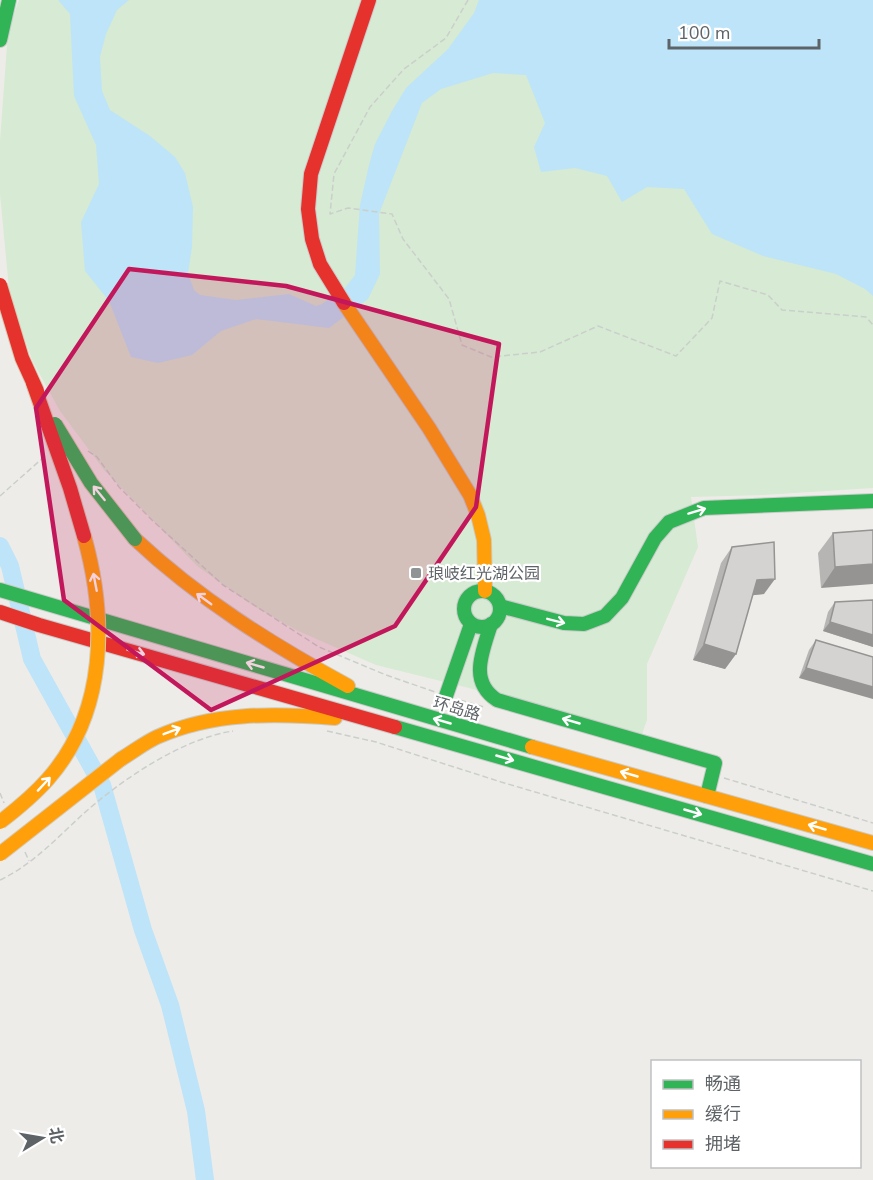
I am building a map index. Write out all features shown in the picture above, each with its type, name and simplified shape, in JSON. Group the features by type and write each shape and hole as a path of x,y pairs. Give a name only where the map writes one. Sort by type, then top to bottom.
{"main road":[{"path":"0,40 9,0"},
{"path":"369,0 316,157 309,187 308,209 312,239 320,264 335,290 429,428 470,495 484,540 485,591"},
{"path":"0,285 15,340 33,383 68,483 85,541 98,598 100,644 91,698 77,738 63,760 39,789 21,807 0,822"},
{"path":"33,383 91,483 135,539 163,567 225,615 287,654 381,703"},
{"path":"500,606 564,623 584,624 605,616 622,598 654,538 669,522 704,508 873,501"},
{"name":"环岛路","path":"0,590 381,703 873,843"},
{"path":"485,591 495,596 500,606 498,617 491,624 481,627 471,624 464,610 466,599 474,592 485,591"},
{"path":"0,612 873,864"},
{"path":"446,696 471,624"},
{"path":"491,624 479,676 482,689 492,698 715,763 707,796"},
{"path":"0,854 121,759 155,738 178,728 207,721 272,713 376,722"}],"path":[{"path":"468,0 446,38 405,69 370,107 334,174 330,214 348,208 392,214 403,239 449,299 462,345 491,357 540,352 598,326 676,356 712,318 720,281 768,296 782,310 866,317 873,325"},
{"path":"86,449 97,457 119,487 153,521 223,585 242,599 319,647 386,675 489,708"},
{"path":"0,496 49,453"},
{"path":"0,880 29,862 88,810 143,770 194,742 238,730"},
{"path":"324,731 376,742 501,782 873,891"},
{"path":"712,775 873,823"}],"highlighted area":[{"path":"129,269 286,286 499,344 476,507 395,626 211,710 64,600 36,408"}],"green space":[{"path":"19,0 873,0 873,488 691,497 698,547 647,664 647,720 641,737 469,688 376,665 298,631 252,605 197,566 104,470 60,411 33,362 10,299 0,194 0,141 8,32"}],"water":[{"path":"58,0 129,0 117,10 106,34 100,57 102,91 110,110 150,136 175,157 185,173 193,207 192,247 188,273 194,290 200,295 236,300 289,294 316,306 345,288 355,275 360,205 369,165 375,144 392,111 406,88 448,49 474,13 479,0 873,0 873,296 865,289 836,274 763,256 712,234 684,189 647,187 622,202 607,176 575,168 541,172 534,147 545,123 526,75 493,73 441,89 422,103 379,214 380,274 368,299 329,328 256,319 221,331 192,355 158,363 131,357 109,301 85,271 81,222 99,184 96,145 74,96 70,14"}],"building":[{"path":"873,530 873,564 835,567 833,533"},
{"path":"774,542 775,579 757,580 736,654 704,644 732,547"},
{"path":"873,600 873,635 830,622 835,602"},
{"path":"816,640 873,657 873,687 806,668"}],"waterway":[{"path":"0,546 10,566 32,659 102,785 143,930 170,1005 196,1111 205,1180"}],"traffic: fast":[{"path":"0,40 9,0"},
{"path":"55,424 91,483 135,539"},
{"path":"500,606 564,623 584,624 605,616 622,598 655,538 669,522 704,508 873,501"},
{"path":"0,590 532,747"},
{"path":"482,591 495,596 500,609 495,622 482,627 469,622 464,609 469,596 482,591"},
{"path":"446,696 471,624"},
{"path":"491,624 482,655 480,675 488,692 497,700 715,763 707,796"},
{"path":"395,727 873,864"}],"traffic: slow":[{"path":"344,303 429,428 470,495 484,540 485,591"},
{"path":"0,822 48,779 67,753 82,724 91,694 97,663 98,631 96,599 84,536"},
{"path":"135,539 210,601 291,654 348,686"},
{"path":"121,759 157,737 200,723 267,715 335,718"},
{"path":"532,747 873,843"},
{"path":"0,854 121,759"}],"traffic: jam":[{"path":"344,303 320,264 312,239 308,209 311,174 369,0"},
{"path":"0,285 22,358 37,391"},
{"path":"33,383 70,488 84,536"},
{"path":"0,612 395,727"}],"place":[{"name":"琅岐红光湖公园","path":"416,573"}]}
